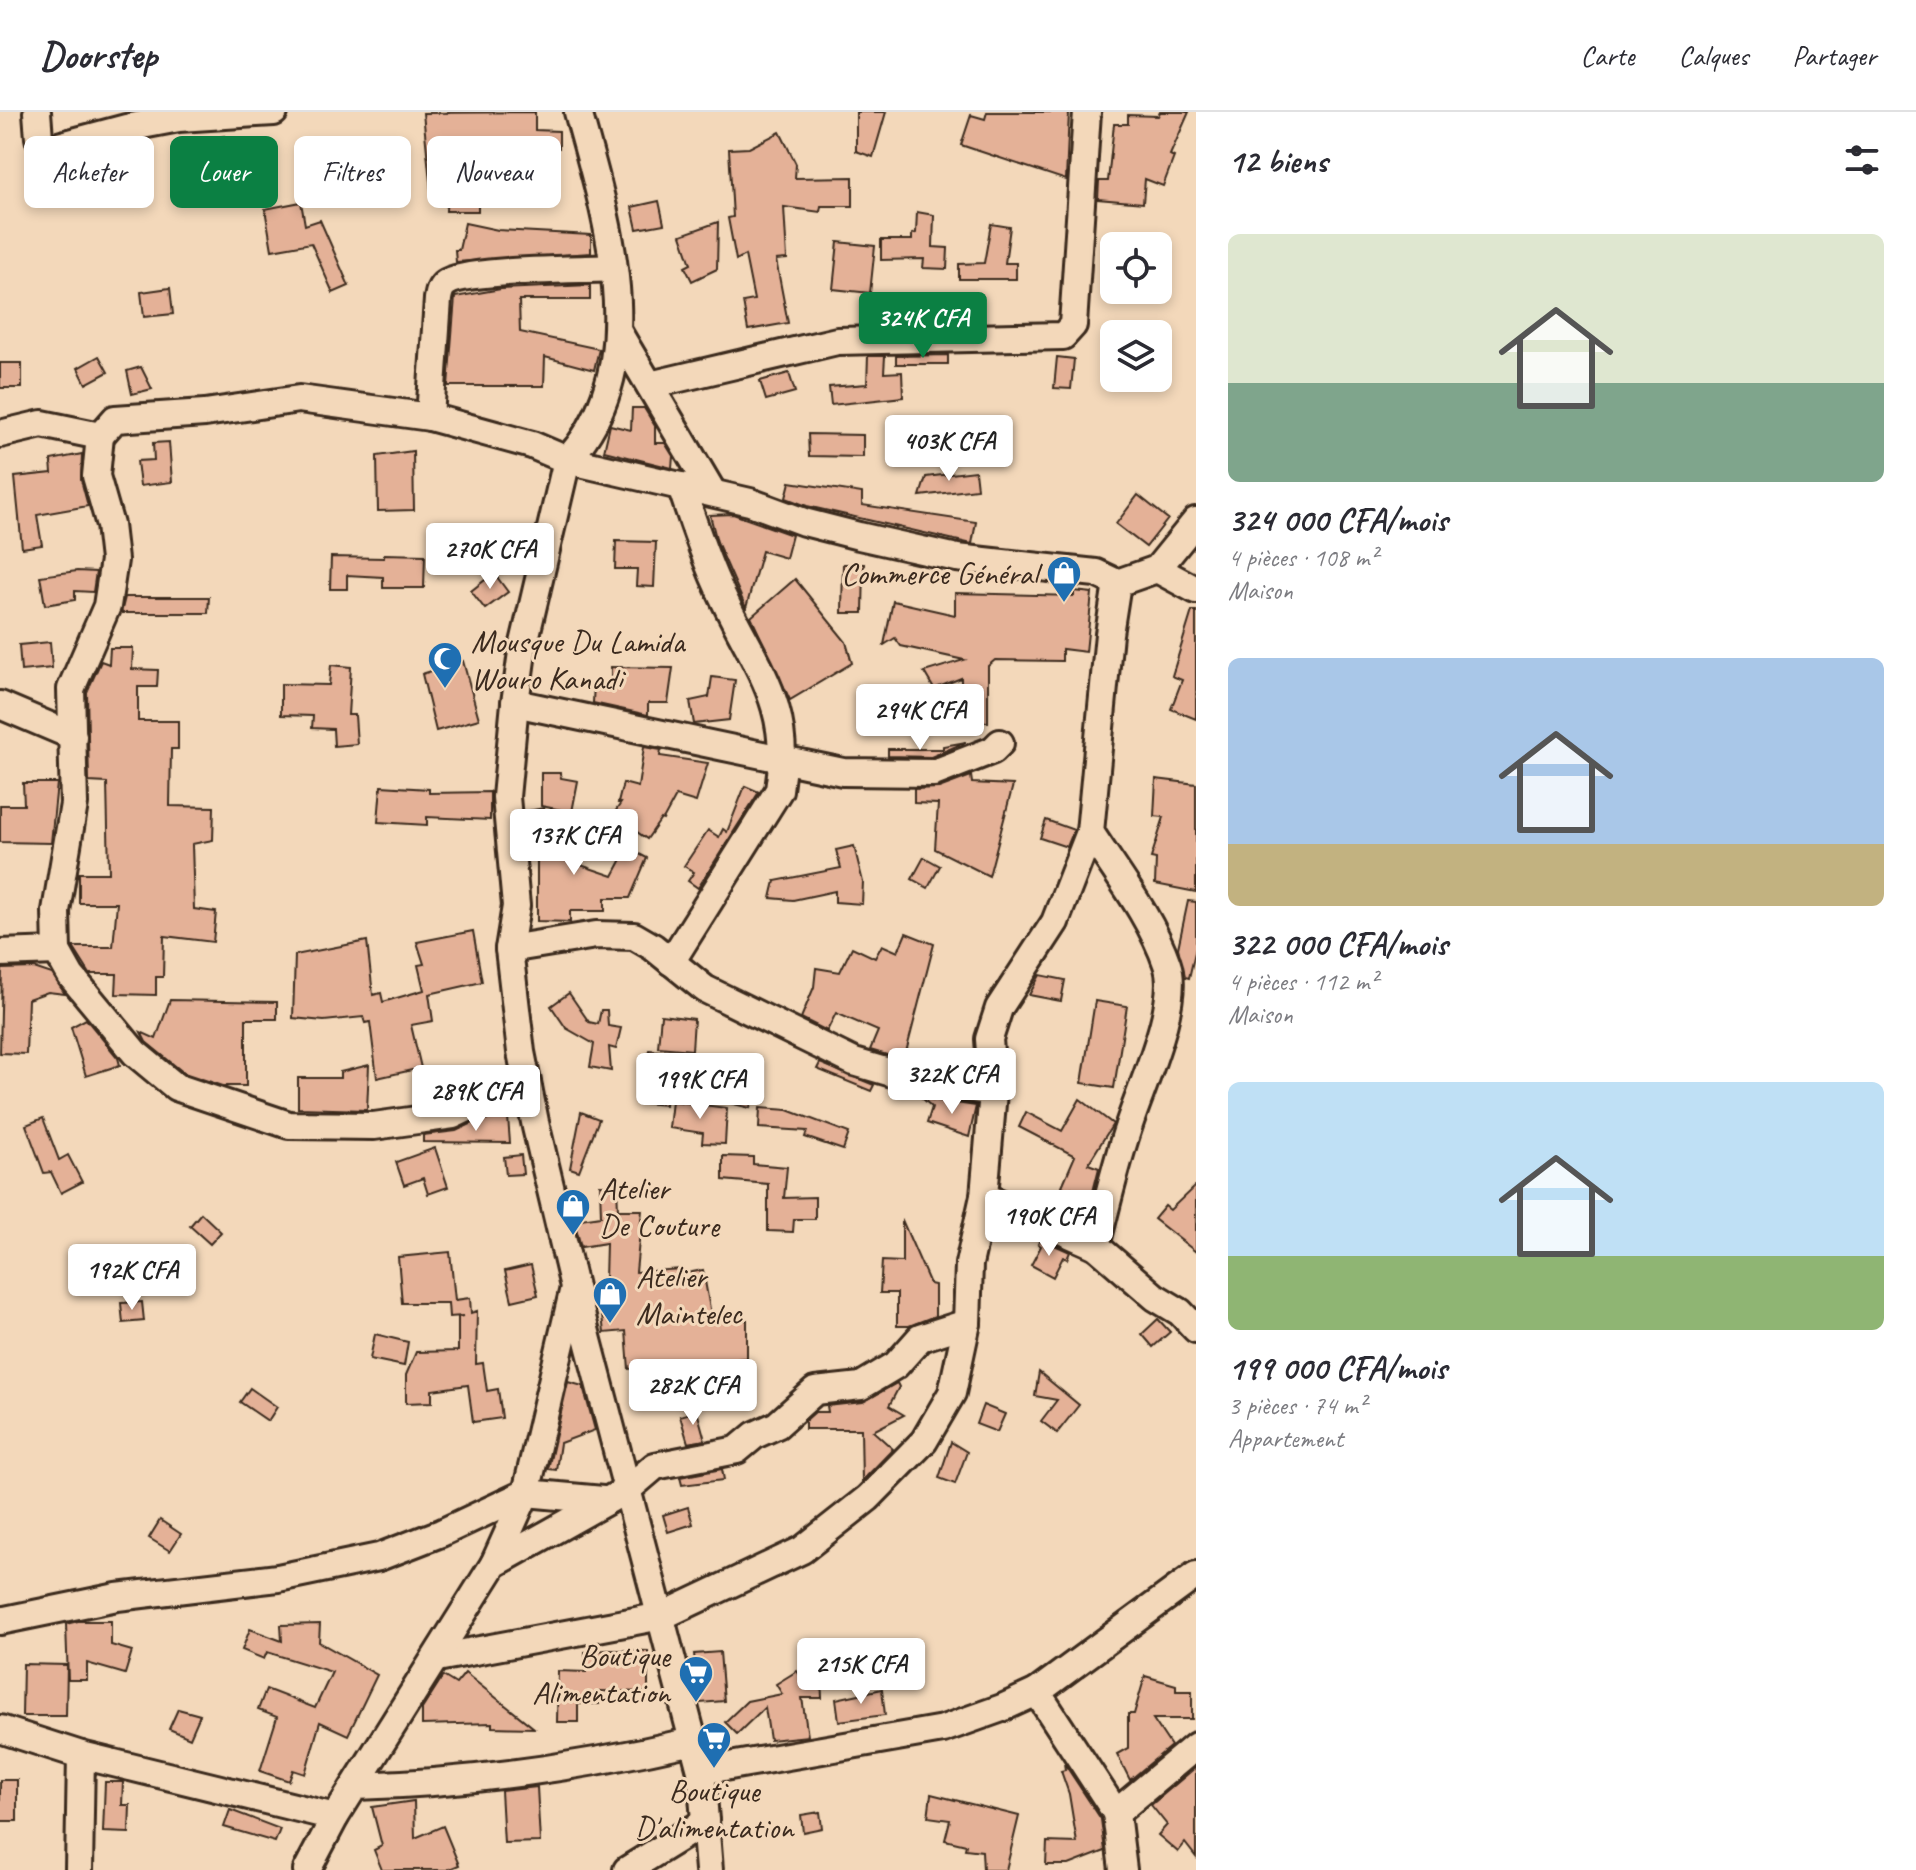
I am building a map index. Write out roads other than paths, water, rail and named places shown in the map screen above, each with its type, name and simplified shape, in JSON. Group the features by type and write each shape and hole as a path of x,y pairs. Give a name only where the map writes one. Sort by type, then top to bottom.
{"street":[{"path":"37,112 39,138 47,149 179,118 274,112"},
{"path":"578,112 613,268 618,332 605,403 589,436 567,460 522,652 506,797 516,906 509,949 526,1080 574,1287 701,1771 709,1870"},
{"path":"650,385 837,341 1063,336 1073,325 1087,112"},
{"path":"430,417 439,290 447,282 489,275 613,268"},
{"path":"618,332 713,493"},
{"path":"526,1080 453,1115 374,1126 289,1125 176,1087 151,1068 71,976 57,951 56,911 74,804 71,689 107,606 114,560 110,525 96,476 100,436 115,419 205,413 299,399 430,417 532,445 567,460 750,502 804,522 957,558 1096,573 1117,583 1157,569 1196,521"},
{"path":"0,434 42,424 100,436"},
{"path":"671,962 779,790 784,762 777,703 717,585 681,486"},
{"path":"1157,569 1196,590"},
{"path":"437,1658 662,1616 802,1550 868,1498 924,1441 952,1393 967,1323 969,1264 984,1196 993,1092 989,1039 999,1008 1055,922 1090,832 1109,634 1117,583"},
{"path":"515,703 784,762 873,775 934,773 983,755 1000,743"},
{"path":"0,705 73,736"},
{"path":"1090,832 1156,940 1169,967 1170,988 1156,1053 1128,1128 1096,1246"},
{"path":"509,949 596,935 634,936 705,989 854,1062 923,1082 993,1092"},
{"path":"0,953 57,951"},
{"path":"984,1196 1096,1246 1155,1297 1180,1312 1196,1329"},
{"path":"307,1870 335,1817 494,1564 526,1493 574,1287"},
{"path":"494,1564 603,1500 628,1489 655,1466 737,1450 755,1435 777,1425 815,1391 861,1386 896,1365 920,1338 967,1323"},
{"path":"0,1621 117,1597 278,1578 379,1557 441,1533 526,1493 603,1500"},
{"path":"701,1771 943,1729 1037,1692 1196,1576"},
{"path":"1037,1692 1116,1813 1123,1870"},
{"path":"0,1729 81,1755 335,1817"},
{"path":"356,1786 441,1784 555,1769 693,1741"},
{"path":"1116,1813 1196,1746"},
{"path":"79,1870 81,1755"},
{"path":"627,1870 705,1822"}],"place":[{"name":"Commerce Général","path":"1064,604"},
{"name":"Mousque Du Lamida Wouro Kanadi","path":"445,690"},
{"name":"Atelier De Couture","path":"573,1237"},
{"name":"Atelier Maintelec","path":"610,1325"},
{"name":"Boutique Alimentation","path":"696,1704"},
{"name":"Boutique D'alimentation","path":"714,1770"}]}
